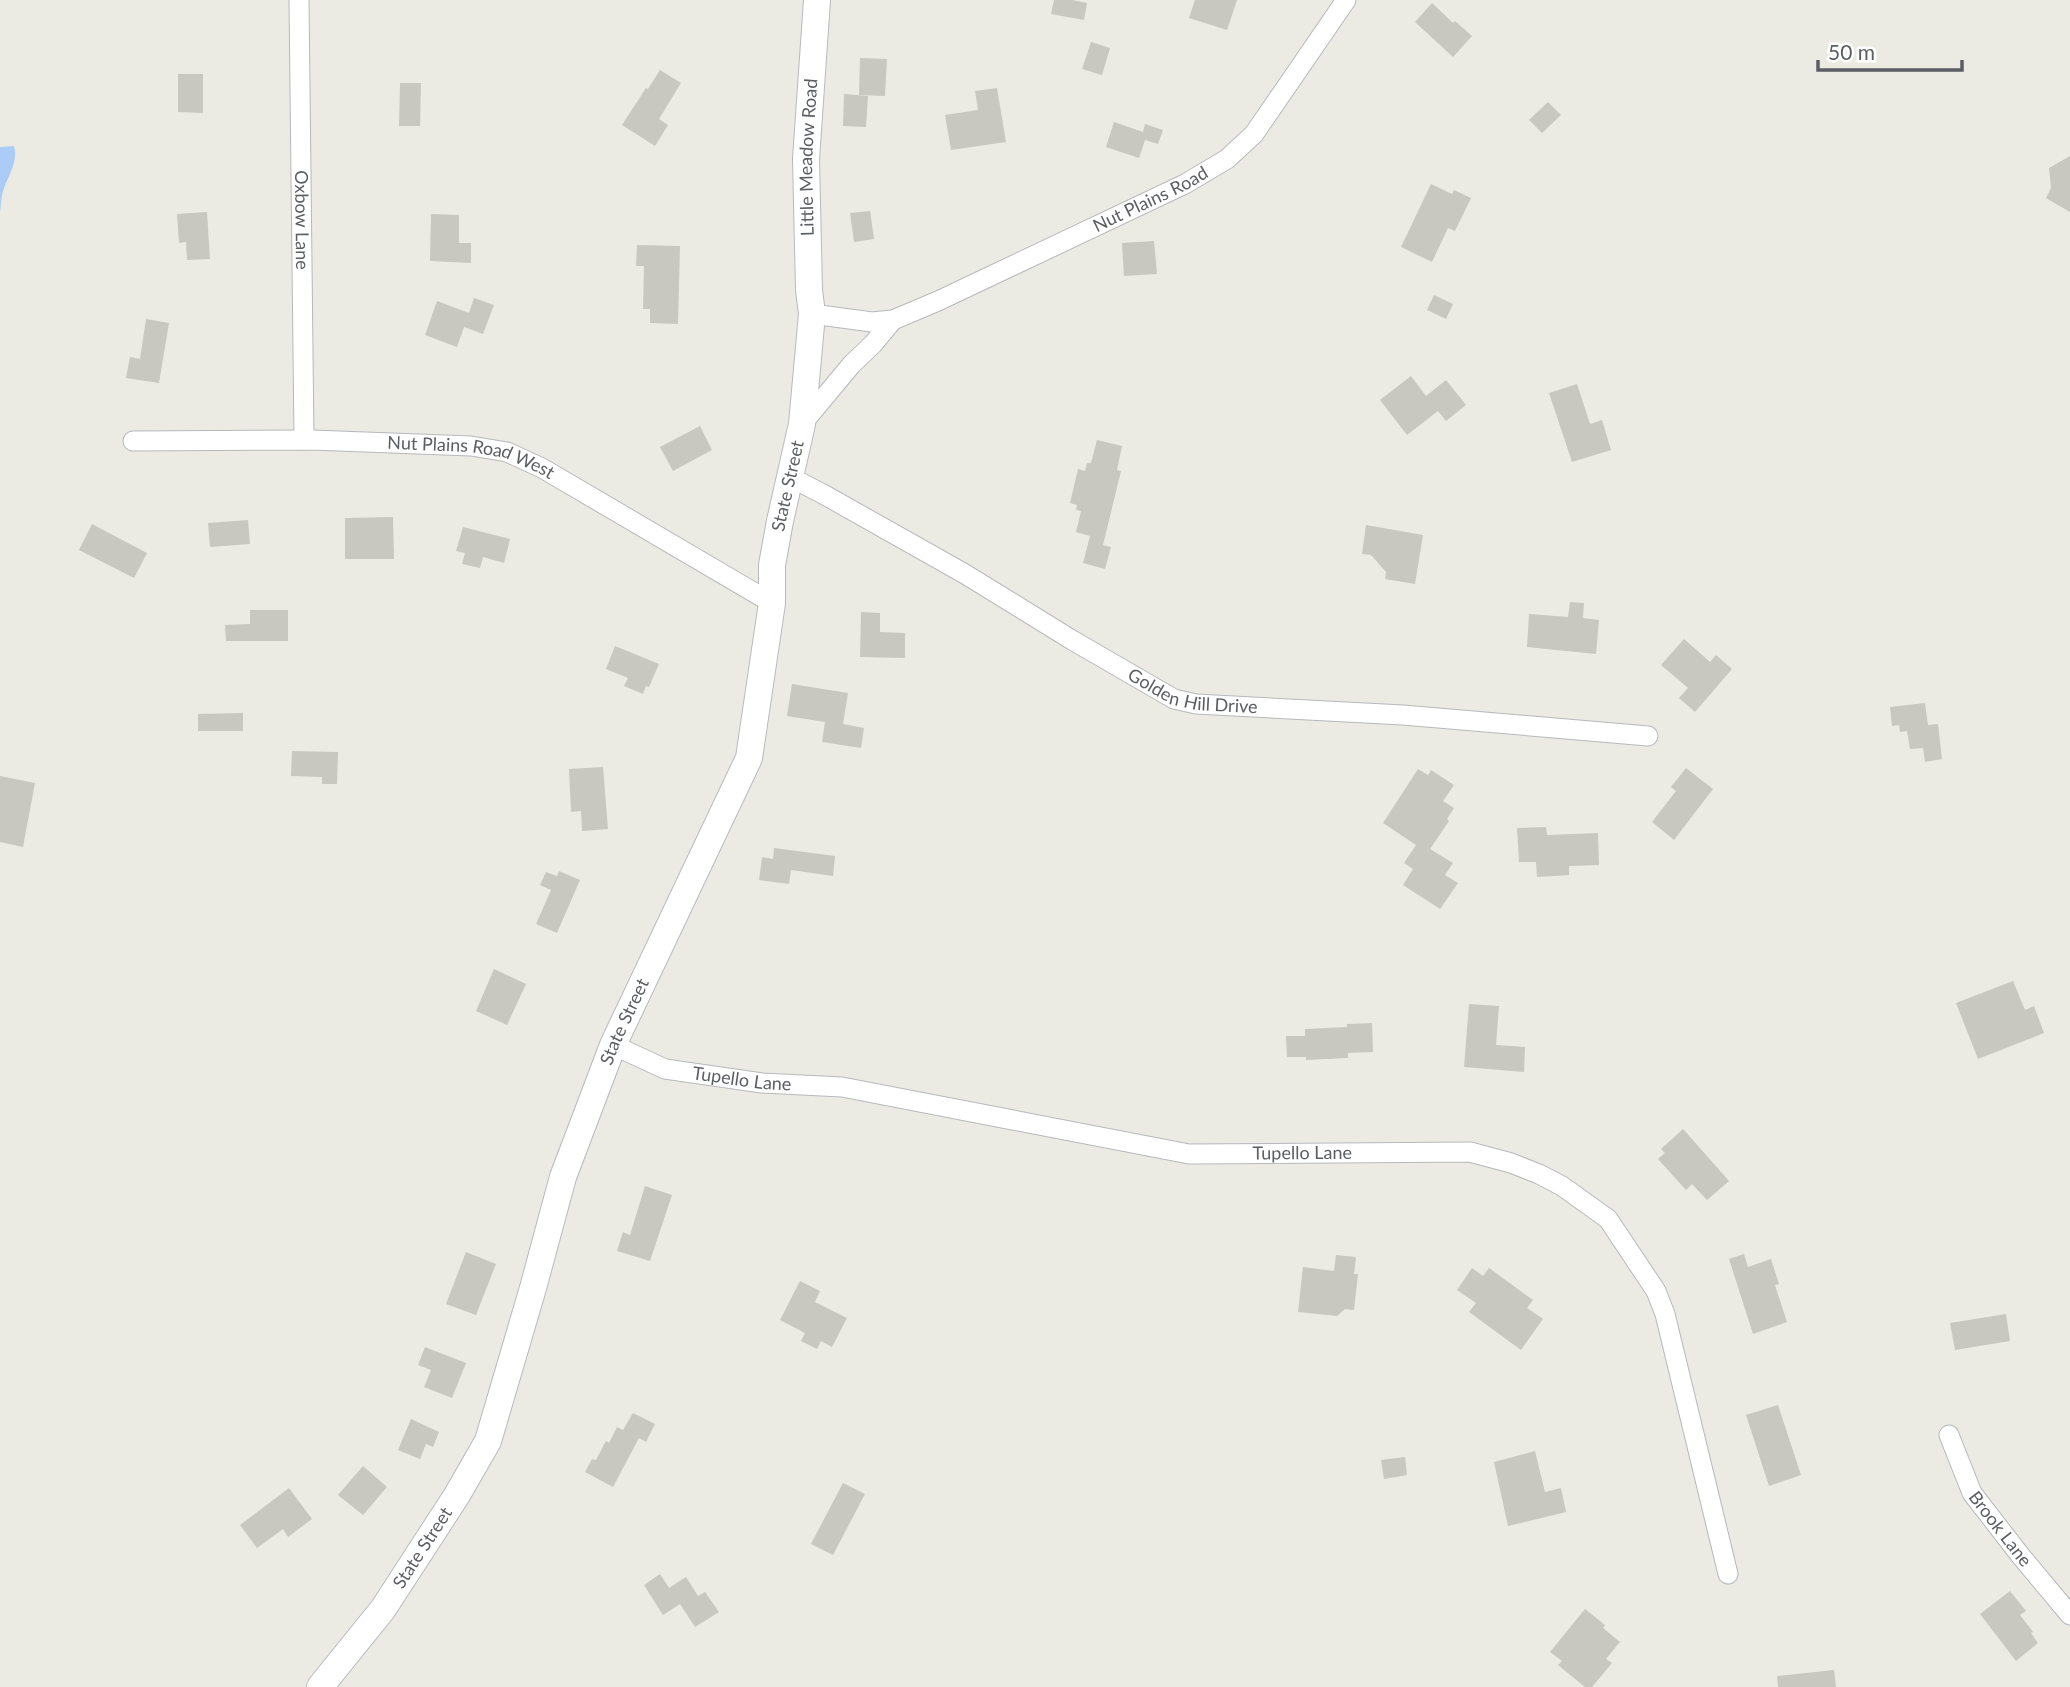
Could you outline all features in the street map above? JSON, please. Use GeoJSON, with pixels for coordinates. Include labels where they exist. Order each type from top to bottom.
{"type":"FeatureCollection","features":[{"type":"Feature","properties":{"kind":"street","name":"Oxbow Lane"},"geometry":{"type":"LineString","coordinates":[[299,0],[304,440]]}},
{"type":"Feature","properties":{"kind":"street","name":"Little Meadow Road"},"geometry":{"type":"LineString","coordinates":[[812,314],[806,159],[817,0]]}},
{"type":"Feature","properties":{"kind":"street","name":"Nut Plains Road"},"geometry":{"type":"LineString","coordinates":[[812,314],[872,322],[893,320],[1185,184],[1227,159],[1254,134],[1346,0]]}},
{"type":"Feature","properties":{"kind":"street","name":"State Street"},"geometry":{"type":"LineString","coordinates":[[320,1687],[383,1609],[457,1495],[488,1441],[563,1177],[613,1045],[749,758],[772,603],[772,565],[802,424],[812,314]]}},
{"type":"Feature","properties":{"kind":"street","name":"Nut Plains Road"},"geometry":{"type":"LineString","coordinates":[[802,424],[893,320]]}},
{"type":"Feature","properties":{"kind":"street","name":"Nut Plains Road West"},"geometry":{"type":"LineString","coordinates":[[133,441],[304,440],[471,446],[508,452],[542,468],[772,603]]}},
{"type":"Feature","properties":{"kind":"street","name":"Golden Hill Drive"},"geometry":{"type":"LineString","coordinates":[[790,477],[965,574],[1174,699],[1196,704],[1403,715],[1648,736]]}},
{"type":"Feature","properties":{"kind":"street","name":"Tupello Lane"},"geometry":{"type":"LineString","coordinates":[[613,1045],[666,1069],[762,1083],[842,1087],[1189,1154],[1470,1152],[1539,1174],[1562,1186],[1608,1219],[1656,1291],[1665,1314],[1728,1574]]}},
{"type":"Feature","properties":{"kind":"street","name":"Brook Lane"},"geometry":{"type":"LineString","coordinates":[[1949,1435],[1972,1493],[2070,1615]]}},
{"type":"Feature","properties":{"kind":"water"},"geometry":{"type":"Polygon","coordinates":[[[14,146],[15,158],[2,195],[0,212],[0,147],[14,146]]]}},
{"type":"Feature","properties":{"kind":"building"},"geometry":{"type":"Polygon","coordinates":[[[1054,0],[1087,3],[1084,20],[1051,14],[1054,0]]]}},
{"type":"Feature","properties":{"kind":"building"},"geometry":{"type":"Polygon","coordinates":[[[1195,0],[1237,0],[1227,30],[1189,18],[1195,0]]]}},
{"type":"Feature","properties":{"kind":"building"},"geometry":{"type":"Polygon","coordinates":[[[1432,3],[1472,36],[1453,57],[1415,22],[1432,3]]]}},
{"type":"Feature","properties":{"kind":"building"},"geometry":{"type":"Polygon","coordinates":[[[1091,42],[1110,48],[1102,75],[1082,69],[1091,42]]]}},
{"type":"Feature","properties":{"kind":"building"},"geometry":{"type":"Polygon","coordinates":[[[860,58],[887,59],[885,96],[859,95],[860,58]]]}},
{"type":"Feature","properties":{"kind":"building"},"geometry":{"type":"Polygon","coordinates":[[[660,70],[681,83],[659,119],[668,125],[655,146],[622,125],[660,70]]]}},
{"type":"Feature","properties":{"kind":"building"},"geometry":{"type":"Polygon","coordinates":[[[178,74],[203,74],[203,113],[178,112],[178,74]]]}},
{"type":"Feature","properties":{"kind":"building"},"geometry":{"type":"Polygon","coordinates":[[[400,83],[421,83],[420,126],[399,126],[400,83]]]}},
{"type":"Feature","properties":{"kind":"building"},"geometry":{"type":"Polygon","coordinates":[[[997,88],[1006,142],[951,150],[945,115],[978,110],[975,91],[997,88]]]}},
{"type":"Feature","properties":{"kind":"building"},"geometry":{"type":"Polygon","coordinates":[[[844,94],[868,96],[866,127],[843,126],[844,94]]]}},
{"type":"Feature","properties":{"kind":"building"},"geometry":{"type":"Polygon","coordinates":[[[1548,102],[1561,115],[1542,133],[1529,120],[1548,102]]]}},
{"type":"Feature","properties":{"kind":"building"},"geometry":{"type":"Polygon","coordinates":[[[1114,122],[1143,132],[1145,124],[1163,130],[1158,144],[1145,140],[1139,158],[1106,147],[1114,122]]]}},
{"type":"Feature","properties":{"kind":"building"},"geometry":{"type":"Polygon","coordinates":[[[2070,156],[2070,212],[2046,198],[2051,188],[2049,168],[2070,156]]]}},
{"type":"Feature","properties":{"kind":"building"},"geometry":{"type":"Polygon","coordinates":[[[1431,184],[1452,194],[1454,190],[1471,198],[1455,231],[1448,228],[1432,262],[1401,247],[1431,184]]]}},
{"type":"Feature","properties":{"kind":"building"},"geometry":{"type":"Polygon","coordinates":[[[870,211],[874,239],[854,242],[850,213],[870,211]]]}},
{"type":"Feature","properties":{"kind":"building"},"geometry":{"type":"Polygon","coordinates":[[[207,212],[210,259],[187,260],[186,242],[179,243],[177,214],[207,212]]]}},
{"type":"Feature","properties":{"kind":"building"},"geometry":{"type":"Polygon","coordinates":[[[431,214],[459,215],[459,243],[471,243],[471,263],[430,261],[431,214]]]}},
{"type":"Feature","properties":{"kind":"building"},"geometry":{"type":"Polygon","coordinates":[[[1154,241],[1157,274],[1124,276],[1122,243],[1154,241]]]}},
{"type":"Feature","properties":{"kind":"building"},"geometry":{"type":"Polygon","coordinates":[[[637,245],[680,246],[678,324],[650,323],[650,309],[643,309],[644,266],[636,266],[637,245]]]}},
{"type":"Feature","properties":{"kind":"building"},"geometry":{"type":"Polygon","coordinates":[[[1434,295],[1453,304],[1446,319],[1427,310],[1434,295]]]}},
{"type":"Feature","properties":{"kind":"building"},"geometry":{"type":"Polygon","coordinates":[[[474,298],[494,305],[483,334],[464,327],[457,347],[425,335],[437,301],[469,313],[474,298]]]}},
{"type":"Feature","properties":{"kind":"building"},"geometry":{"type":"Polygon","coordinates":[[[146,319],[169,323],[159,383],[126,378],[130,357],[140,359],[146,319]]]}},
{"type":"Feature","properties":{"kind":"building"},"geometry":{"type":"Polygon","coordinates":[[[1411,376],[1426,396],[1446,380],[1466,405],[1446,421],[1438,411],[1407,435],[1380,400],[1411,376]]]}},
{"type":"Feature","properties":{"kind":"building"},"geometry":{"type":"Polygon","coordinates":[[[1577,384],[1590,424],[1602,420],[1611,450],[1572,462],[1549,393],[1577,384]]]}},
{"type":"Feature","properties":{"kind":"building"},"geometry":{"type":"Polygon","coordinates":[[[700,426],[712,450],[673,471],[660,447],[700,426]]]}},
{"type":"Feature","properties":{"kind":"building"},"geometry":{"type":"Polygon","coordinates":[[[1097,440],[1122,446],[1117,470],[1121,471],[1103,545],[1111,547],[1105,569],[1083,563],[1090,536],[1076,532],[1081,511],[1076,510],[1077,505],[1070,503],[1078,469],[1085,471],[1087,463],[1091,463],[1097,440]]]}},
{"type":"Feature","properties":{"kind":"building"},"geometry":{"type":"Polygon","coordinates":[[[393,517],[394,559],[345,559],[345,518],[393,517]]]}},
{"type":"Feature","properties":{"kind":"building"},"geometry":{"type":"Polygon","coordinates":[[[248,520],[250,544],[210,547],[208,523],[248,520]]]}},
{"type":"Feature","properties":{"kind":"building"},"geometry":{"type":"Polygon","coordinates":[[[92,524],[147,553],[134,578],[79,550],[92,524]]]}},
{"type":"Feature","properties":{"kind":"building"},"geometry":{"type":"Polygon","coordinates":[[[1366,525],[1423,535],[1415,584],[1385,579],[1386,572],[1371,555],[1362,554],[1366,525]]]}},
{"type":"Feature","properties":{"kind":"building"},"geometry":{"type":"Polygon","coordinates":[[[463,527],[510,539],[504,563],[483,557],[480,568],[462,564],[465,553],[456,551],[463,527]]]}},
{"type":"Feature","properties":{"kind":"building"},"geometry":{"type":"Polygon","coordinates":[[[1570,602],[1584,603],[1583,618],[1599,620],[1596,654],[1527,647],[1529,614],[1568,617],[1570,602]]]}},
{"type":"Feature","properties":{"kind":"building"},"geometry":{"type":"Polygon","coordinates":[[[250,610],[288,610],[288,641],[226,641],[225,625],[250,624],[250,610]]]}},
{"type":"Feature","properties":{"kind":"building"},"geometry":{"type":"Polygon","coordinates":[[[861,612],[880,613],[880,632],[905,633],[905,658],[860,657],[861,612]]]}},
{"type":"Feature","properties":{"kind":"building"},"geometry":{"type":"Polygon","coordinates":[[[1684,639],[1710,662],[1716,655],[1732,669],[1695,712],[1679,698],[1688,688],[1661,665],[1684,639]]]}},
{"type":"Feature","properties":{"kind":"building"},"geometry":{"type":"Polygon","coordinates":[[[615,646],[659,664],[643,694],[624,686],[628,678],[606,669],[615,646]]]}},
{"type":"Feature","properties":{"kind":"building"},"geometry":{"type":"Polygon","coordinates":[[[792,684],[848,693],[843,724],[864,728],[861,748],[822,742],[825,722],[787,716],[792,684]]]}},
{"type":"Feature","properties":{"kind":"building"},"geometry":{"type":"Polygon","coordinates":[[[1925,703],[1928,725],[1938,724],[1942,759],[1925,762],[1923,748],[1910,749],[1907,731],[1900,732],[1899,725],[1892,726],[1890,707],[1925,703]]]}},
{"type":"Feature","properties":{"kind":"building"},"geometry":{"type":"Polygon","coordinates":[[[243,713],[243,731],[198,731],[198,714],[243,713]]]}},
{"type":"Feature","properties":{"kind":"building"},"geometry":{"type":"Polygon","coordinates":[[[292,751],[338,752],[337,784],[322,784],[322,777],[291,776],[292,751]]]}},
{"type":"Feature","properties":{"kind":"building"},"geometry":{"type":"Polygon","coordinates":[[[603,767],[608,829],[582,831],[581,811],[571,812],[569,769],[603,767]]]}},
{"type":"Feature","properties":{"kind":"building"},"geometry":{"type":"Polygon","coordinates":[[[1686,768],[1713,789],[1674,840],[1652,822],[1676,791],[1671,787],[1686,768]]]}},
{"type":"Feature","properties":{"kind":"building"},"geometry":{"type":"Polygon","coordinates":[[[1418,769],[1428,775],[1431,770],[1454,785],[1443,801],[1454,808],[1447,819],[1449,821],[1430,849],[1453,863],[1445,875],[1458,883],[1440,909],[1403,885],[1413,869],[1404,863],[1416,845],[1383,823],[1418,769]]]}},
{"type":"Feature","properties":{"kind":"building"},"geometry":{"type":"Polygon","coordinates":[[[0,776],[35,783],[23,847],[0,842],[0,776]]]}},
{"type":"Feature","properties":{"kind":"building"},"geometry":{"type":"Polygon","coordinates":[[[1546,827],[1547,835],[1598,833],[1599,865],[1569,866],[1569,875],[1537,877],[1536,862],[1519,862],[1517,828],[1546,827]]]}},
{"type":"Feature","properties":{"kind":"building"},"geometry":{"type":"Polygon","coordinates":[[[774,848],[835,856],[833,876],[791,870],[789,884],[759,880],[762,857],[773,859],[774,848]]]}},
{"type":"Feature","properties":{"kind":"building"},"geometry":{"type":"Polygon","coordinates":[[[559,871],[580,880],[557,933],[536,924],[551,890],[540,885],[546,872],[557,876],[559,871]]]}},
{"type":"Feature","properties":{"kind":"building"},"geometry":{"type":"Polygon","coordinates":[[[494,969],[526,984],[507,1025],[476,1011],[494,969]]]}},
{"type":"Feature","properties":{"kind":"building"},"geometry":{"type":"Polygon","coordinates":[[[2013,981],[2025,1010],[2034,1006],[2044,1033],[1978,1059],[1956,1003],[2013,981]]]}},
{"type":"Feature","properties":{"kind":"building"},"geometry":{"type":"Polygon","coordinates":[[[1469,1004],[1499,1006],[1496,1045],[1525,1047],[1524,1072],[1464,1067],[1469,1004]]]}},
{"type":"Feature","properties":{"kind":"building"},"geometry":{"type":"Polygon","coordinates":[[[1372,1023],[1373,1052],[1348,1053],[1348,1058],[1306,1060],[1306,1057],[1287,1057],[1286,1036],[1305,1036],[1305,1029],[1372,1023]]]}},
{"type":"Feature","properties":{"kind":"building"},"geometry":{"type":"Polygon","coordinates":[[[1683,1129],[1729,1181],[1707,1200],[1692,1184],[1686,1190],[1658,1159],[1665,1153],[1661,1149],[1683,1129]]]}},
{"type":"Feature","properties":{"kind":"building"},"geometry":{"type":"Polygon","coordinates":[[[645,1186],[672,1195],[650,1261],[617,1251],[623,1232],[630,1235],[645,1186]]]}},
{"type":"Feature","properties":{"kind":"building"},"geometry":{"type":"Polygon","coordinates":[[[466,1252],[496,1264],[476,1315],[446,1304],[466,1252]]]}},
{"type":"Feature","properties":{"kind":"building"},"geometry":{"type":"Polygon","coordinates":[[[1744,1254],[1748,1267],[1771,1259],[1779,1284],[1775,1285],[1787,1322],[1753,1334],[1729,1259],[1744,1254]]]}},
{"type":"Feature","properties":{"kind":"building"},"geometry":{"type":"Polygon","coordinates":[[[1336,1255],[1356,1257],[1354,1274],[1358,1274],[1354,1310],[1345,1309],[1337,1316],[1298,1312],[1303,1267],[1334,1271],[1336,1255]]]}},
{"type":"Feature","properties":{"kind":"building"},"geometry":{"type":"Polygon","coordinates":[[[1472,1268],[1483,1276],[1489,1268],[1533,1300],[1527,1308],[1543,1319],[1521,1350],[1469,1312],[1476,1303],[1457,1290],[1472,1268]]]}},
{"type":"Feature","properties":{"kind":"building"},"geometry":{"type":"Polygon","coordinates":[[[800,1281],[820,1291],[815,1302],[847,1318],[832,1347],[821,1341],[817,1349],[801,1341],[805,1333],[780,1320],[800,1281]]]}},
{"type":"Feature","properties":{"kind":"building"},"geometry":{"type":"Polygon","coordinates":[[[2006,1314],[2010,1341],[1955,1350],[1950,1323],[2006,1314]]]}},
{"type":"Feature","properties":{"kind":"building"},"geometry":{"type":"Polygon","coordinates":[[[425,1347],[466,1363],[452,1398],[424,1387],[431,1370],[418,1365],[425,1347]]]}},
{"type":"Feature","properties":{"kind":"building"},"geometry":{"type":"Polygon","coordinates":[[[1778,1405],[1801,1475],[1769,1486],[1746,1415],[1778,1405]]]}},
{"type":"Feature","properties":{"kind":"building"},"geometry":{"type":"Polygon","coordinates":[[[633,1413],[655,1424],[646,1442],[639,1438],[613,1487],[585,1472],[592,1459],[596,1460],[606,1441],[609,1443],[617,1427],[623,1430],[633,1413]]]}},
{"type":"Feature","properties":{"kind":"building"},"geometry":{"type":"Polygon","coordinates":[[[411,1419],[439,1432],[433,1447],[426,1444],[420,1459],[398,1450],[411,1419]]]}},
{"type":"Feature","properties":{"kind":"building"},"geometry":{"type":"Polygon","coordinates":[[[1535,1451],[1545,1492],[1561,1488],[1566,1512],[1508,1526],[1494,1462],[1535,1451]]]}},
{"type":"Feature","properties":{"kind":"building"},"geometry":{"type":"Polygon","coordinates":[[[1405,1457],[1407,1475],[1384,1479],[1381,1460],[1405,1457]]]}},
{"type":"Feature","properties":{"kind":"building"},"geometry":{"type":"Polygon","coordinates":[[[363,1466],[387,1487],[363,1515],[338,1495],[363,1466]]]}},
{"type":"Feature","properties":{"kind":"building"},"geometry":{"type":"Polygon","coordinates":[[[843,1483],[865,1494],[833,1555],[811,1544],[843,1483]]]}},
{"type":"Feature","properties":{"kind":"building"},"geometry":{"type":"Polygon","coordinates":[[[289,1488],[312,1519],[288,1537],[283,1529],[257,1548],[240,1525],[289,1488]]]}},
{"type":"Feature","properties":{"kind":"building"},"geometry":{"type":"Polygon","coordinates":[[[660,1574],[669,1588],[686,1577],[698,1596],[705,1592],[719,1612],[695,1627],[680,1604],[663,1615],[644,1585],[660,1574]]]}},
{"type":"Feature","properties":{"kind":"building"},"geometry":{"type":"Polygon","coordinates":[[[2010,1591],[2026,1611],[2020,1615],[2038,1643],[2016,1661],[1980,1614],[2010,1591]]]}},
{"type":"Feature","properties":{"kind":"building"},"geometry":{"type":"Polygon","coordinates":[[[1585,1609],[1620,1642],[1606,1659],[1612,1663],[1592,1687],[1585,1687],[1558,1665],[1562,1661],[1550,1652],[1585,1609]]]}},
{"type":"Feature","properties":{"kind":"building"},"geometry":{"type":"Polygon","coordinates":[[[1834,1670],[1836,1687],[1778,1687],[1777,1676],[1834,1670]]]}}]}
